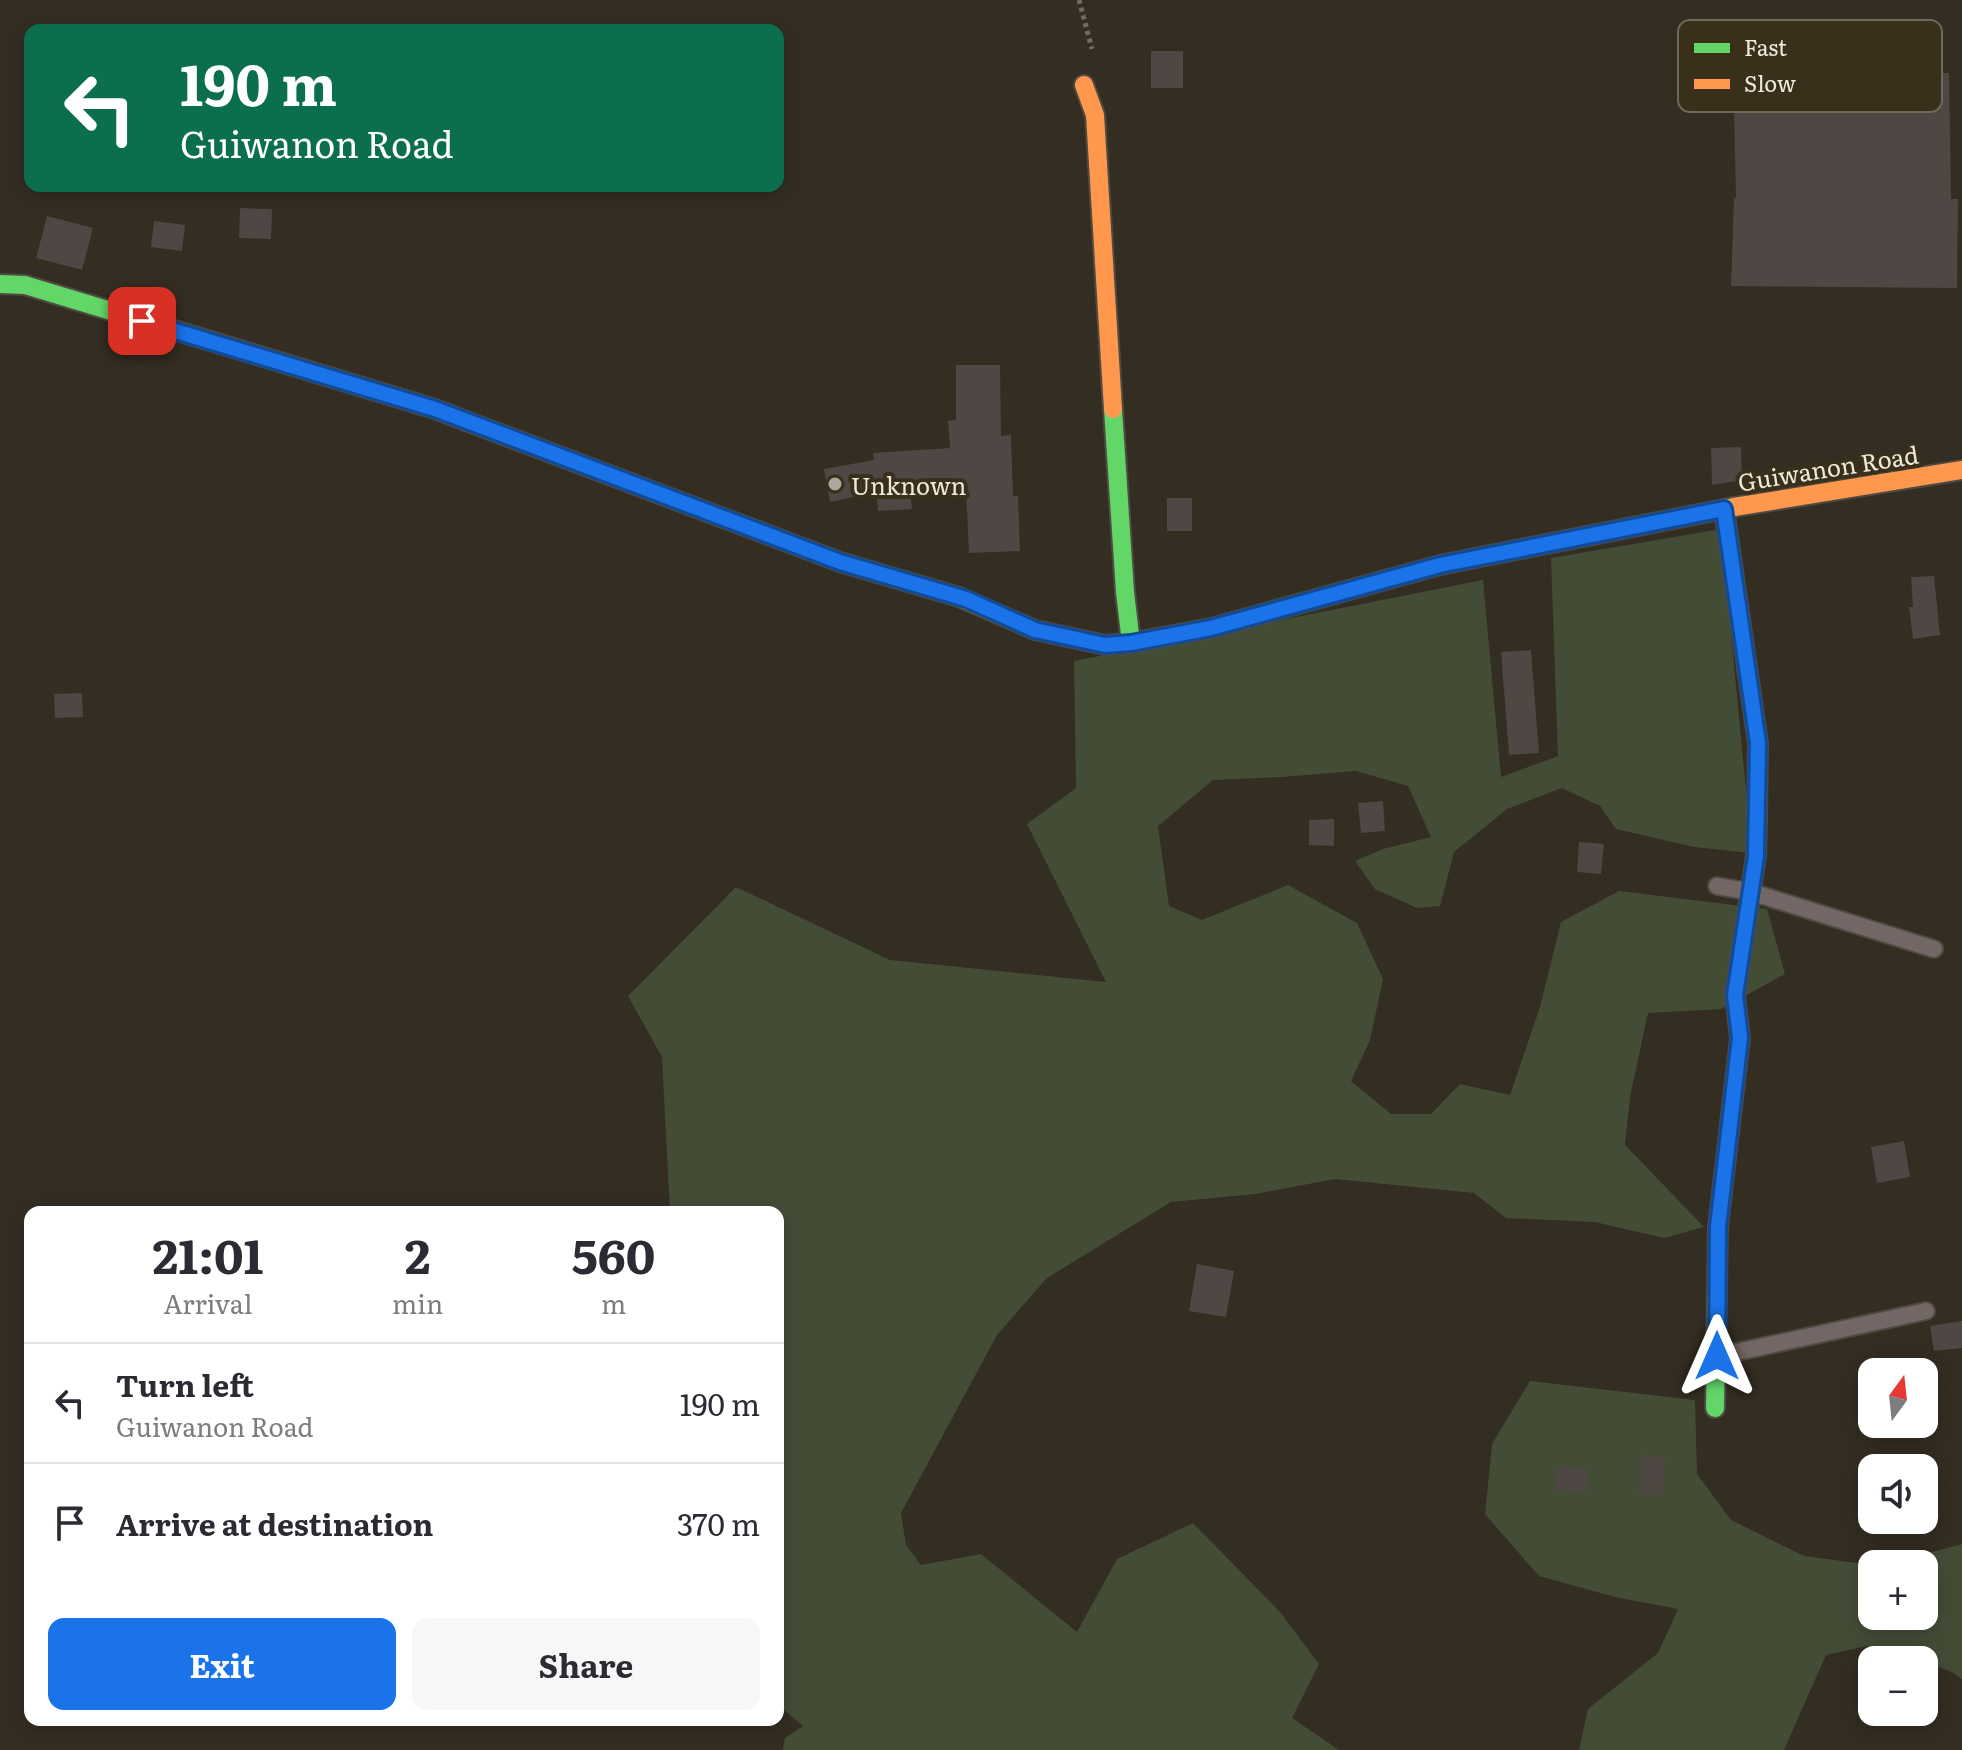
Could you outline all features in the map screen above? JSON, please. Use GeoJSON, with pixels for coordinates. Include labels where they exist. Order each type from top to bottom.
{"type":"FeatureCollection","features":[{"type":"Feature","properties":{"kind":"street"},"geometry":{"type":"LineString","coordinates":[[1084,85],[1095,115],[1125,592],[1131,643]]}},
{"type":"Feature","properties":{"kind":"street","name":"Guiwanon Road"},"geometry":{"type":"LineString","coordinates":[[0,284],[25,285],[435,409],[840,562],[966,599],[1035,630],[1105,645],[1211,628],[1440,565],[1724,509],[1962,470]]}},
{"type":"Feature","properties":{"kind":"street"},"geometry":{"type":"LineString","coordinates":[[1715,1408],[1718,1227],[1740,1038],[1735,995],[1756,856],[1758,743],[1724,509]]}},
{"type":"Feature","properties":{"kind":"lane"},"geometry":{"type":"LineString","coordinates":[[1717,886],[1751,892],[1934,949]]}},
{"type":"Feature","properties":{"kind":"lane"},"geometry":{"type":"LineString","coordinates":[[1717,1356],[1926,1311]]}},
{"type":"Feature","properties":{"kind":"path"},"geometry":{"type":"LineString","coordinates":[[1079,0],[1092,51],[1084,85]]}},
{"type":"Feature","properties":{"kind":"green space"},"geometry":{"type":"Polygon","coordinates":[[[1721,529],[1752,853],[1694,847],[1616,829],[1600,806],[1562,788],[1507,809],[1454,852],[1440,906],[1417,908],[1375,889],[1355,861],[1383,849],[1431,837],[1408,786],[1356,771],[1213,780],[1158,826],[1169,906],[1202,920],[1288,885],[1357,923],[1383,979],[1370,1040],[1351,1081],[1391,1114],[1431,1114],[1460,1084],[1510,1095],[1540,1007],[1561,922],[1619,891],[1767,909],[1785,974],[1721,1009],[1648,1013],[1630,1097],[1625,1145],[1704,1227],[1664,1238],[1595,1222],[1506,1218],[1474,1193],[1335,1179],[1255,1194],[1171,1202],[1047,1278],[997,1335],[901,1513],[906,1545],[921,1565],[981,1554],[1077,1632],[1117,1559],[1193,1523],[1280,1612],[1319,1664],[1292,1718],[1339,1750],[783,1750],[785,1738],[803,1726],[784,1710],[784,1206],[670,1206],[662,1057],[628,996],[736,887],[890,960],[1106,982],[1027,824],[1076,788],[1074,661],[1483,580],[1501,777],[1558,756],[1551,558],[1721,529]]]}},
{"type":"Feature","properties":{"kind":"green space"},"geometry":{"type":"Polygon","coordinates":[[[1530,1381],[1695,1400],[1697,1474],[1731,1520],[1804,1556],[1858,1563],[1858,1630],[1938,1630],[1938,1550],[1962,1544],[1962,1679],[1938,1667],[1938,1646],[1858,1646],[1826,1655],[1784,1750],[1579,1750],[1588,1709],[1658,1653],[1678,1609],[1615,1597],[1539,1576],[1485,1514],[1492,1444],[1530,1381]]]}},
{"type":"Feature","properties":{"kind":"building"},"geometry":{"type":"Polygon","coordinates":[[[1151,51],[1183,51],[1183,88],[1151,88],[1151,51]]]}},
{"type":"Feature","properties":{"kind":"building"},"geometry":{"type":"Polygon","coordinates":[[[1942,73],[1949,73],[1951,199],[1958,199],[1957,288],[1731,286],[1736,198],[1734,112],[1942,112],[1942,73]]]}},
{"type":"Feature","properties":{"kind":"building"},"geometry":{"type":"Polygon","coordinates":[[[240,208],[272,209],[271,239],[239,238],[240,208]]]}},
{"type":"Feature","properties":{"kind":"building"},"geometry":{"type":"Polygon","coordinates":[[[47,216],[93,228],[82,270],[36,258],[47,216]]]}},
{"type":"Feature","properties":{"kind":"building"},"geometry":{"type":"Polygon","coordinates":[[[154,221],[185,225],[182,251],[151,247],[154,221]]]}},
{"type":"Feature","properties":{"kind":"building"},"geometry":{"type":"Polygon","coordinates":[[[956,365],[1000,365],[1001,436],[1011,435],[1013,496],[1018,496],[1020,551],[969,553],[966,488],[910,490],[912,509],[878,511],[876,492],[830,502],[824,469],[874,460],[873,453],[950,448],[948,421],[956,420],[956,365]]]}},
{"type":"Feature","properties":{"kind":"building"},"geometry":{"type":"Polygon","coordinates":[[[1741,447],[1742,480],[1712,485],[1711,448],[1741,447]]]}},
{"type":"Feature","properties":{"kind":"building"},"geometry":{"type":"Polygon","coordinates":[[[1167,498],[1192,498],[1192,531],[1167,531],[1167,498]]]}},
{"type":"Feature","properties":{"kind":"building"},"geometry":{"type":"Polygon","coordinates":[[[1934,576],[1940,635],[1913,639],[1909,607],[1913,607],[1911,577],[1934,576]]]}},
{"type":"Feature","properties":{"kind":"building"},"geometry":{"type":"Polygon","coordinates":[[[1531,650],[1539,753],[1509,755],[1501,652],[1531,650]]]}},
{"type":"Feature","properties":{"kind":"building"},"geometry":{"type":"Polygon","coordinates":[[[82,693],[83,717],[55,718],[54,694],[82,693]]]}},
{"type":"Feature","properties":{"kind":"building"},"geometry":{"type":"Polygon","coordinates":[[[1383,801],[1385,831],[1361,833],[1358,803],[1383,801]]]}},
{"type":"Feature","properties":{"kind":"building"},"geometry":{"type":"Polygon","coordinates":[[[1334,819],[1334,846],[1309,845],[1309,820],[1334,819]]]}},
{"type":"Feature","properties":{"kind":"building"},"geometry":{"type":"Polygon","coordinates":[[[1579,842],[1604,844],[1601,874],[1577,872],[1579,842]]]}},
{"type":"Feature","properties":{"kind":"building"},"geometry":{"type":"Polygon","coordinates":[[[1904,1141],[1910,1177],[1877,1183],[1871,1147],[1904,1141]]]}},
{"type":"Feature","properties":{"kind":"building"},"geometry":{"type":"Polygon","coordinates":[[[1197,1264],[1234,1271],[1226,1317],[1189,1311],[1197,1264]]]}},
{"type":"Feature","properties":{"kind":"building"},"geometry":{"type":"Polygon","coordinates":[[[1962,1321],[1962,1348],[1934,1351],[1930,1326],[1962,1321]]]}},
{"type":"Feature","properties":{"kind":"building"},"geometry":{"type":"Polygon","coordinates":[[[1642,1455],[1665,1458],[1662,1496],[1639,1494],[1642,1455]]]}},
{"type":"Feature","properties":{"kind":"building"},"geometry":{"type":"Polygon","coordinates":[[[1559,1465],[1589,1470],[1585,1494],[1555,1489],[1559,1465]]]}},
{"type":"Feature","properties":{"kind":"traffic: fast"},"geometry":{"type":"LineString","coordinates":[[0,284],[25,285],[466,421]]}},
{"type":"Feature","properties":{"kind":"traffic: fast"},"geometry":{"type":"LineString","coordinates":[[1113,409],[1131,643]]}},
{"type":"Feature","properties":{"kind":"traffic: fast"},"geometry":{"type":"LineString","coordinates":[[959,597],[1035,630],[1105,645],[1131,643],[1211,628],[1440,565],[1734,507]]}},
{"type":"Feature","properties":{"kind":"traffic: fast"},"geometry":{"type":"LineString","coordinates":[[1715,1408],[1718,1227],[1740,1038],[1735,995],[1756,856],[1757,820]]}},
{"type":"Feature","properties":{"kind":"traffic: slow"},"geometry":{"type":"LineString","coordinates":[[1084,85],[1095,115],[1113,409]]}},
{"type":"Feature","properties":{"kind":"traffic: slow"},"geometry":{"type":"LineString","coordinates":[[466,421],[840,562],[959,597]]}},
{"type":"Feature","properties":{"kind":"traffic: slow"},"geometry":{"type":"LineString","coordinates":[[1734,507],[1962,470]]}},
{"type":"Feature","properties":{"kind":"traffic: slow"},"geometry":{"type":"LineString","coordinates":[[1724,509],[1758,743],[1757,820]]}},
{"type":"Feature","properties":{"kind":"place","name":"Unknown"},"geometry":{"type":"Point","coordinates":[835,484]}},
{"type":"Feature","properties":{"kind":"route"},"geometry":{"type":"LineString","coordinates":[[142,321],[435,409],[840,562],[966,599],[1035,630],[1105,645],[1211,628],[1440,565],[1724,509],[1758,743],[1756,856],[1735,995],[1740,1038],[1718,1227],[1717,1356]]}}]}
